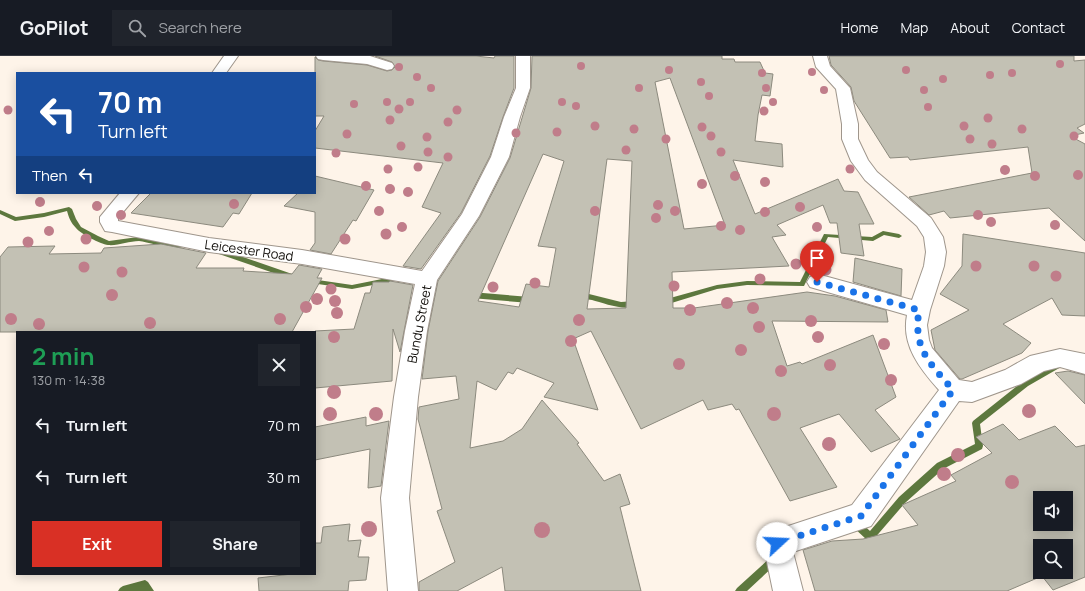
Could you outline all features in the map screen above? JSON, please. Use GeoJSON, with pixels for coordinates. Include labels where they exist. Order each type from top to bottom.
{"type":"FeatureCollection","features":[{"type":"Feature","properties":{"kind":"street"},"geometry":{"type":"LineString","coordinates":[[220,72],[231,56]]}},
{"type":"Feature","properties":{"kind":"street"},"geometry":{"type":"LineString","coordinates":[[323,56],[369,60],[387,66]]}},
{"type":"Feature","properties":{"kind":"street","name":"Bundu Street"},"geometry":{"type":"LineString","coordinates":[[404,591],[395,498],[406,397],[416,330],[427,278],[470,216],[500,157],[512,117],[523,88],[523,56]]}},
{"type":"Feature","properties":{"kind":"street"},"geometry":{"type":"LineString","coordinates":[[820,56],[823,67],[843,88],[850,124],[850,139],[860,161],[876,180],[924,222],[931,231],[936,243],[937,259],[919,310],[917,325],[918,340],[926,357],[953,390],[972,392],[1013,377],[1038,363],[1060,358],[1085,364]]}},
{"type":"Feature","properties":{"kind":"street","name":"Leicester Road"},"geometry":{"type":"LineString","coordinates":[[129,194],[109,218],[109,222],[112,226],[209,245],[302,257],[427,278]]}},
{"type":"Feature","properties":{"kind":"street"},"geometry":{"type":"LineString","coordinates":[[817,282],[919,310]]}},
{"type":"Feature","properties":{"kind":"street"},"geometry":{"type":"LineString","coordinates":[[788,591],[777,543],[861,516],[953,390]]}},
{"type":"Feature","properties":{"kind":"building"},"geometry":{"type":"Polygon","coordinates":[[[375,56],[476,56],[494,58],[495,56],[514,56],[514,88],[490,156],[461,213],[421,269],[403,266],[441,213],[422,207],[443,163],[316,148],[316,129],[324,116],[316,116],[315,57],[318,60],[323,61],[367,65],[387,71],[392,70],[395,67],[392,62],[375,56]]]}},
{"type":"Feature","properties":{"kind":"building"},"geometry":{"type":"Polygon","coordinates":[[[532,56],[722,56],[722,59],[734,59],[735,62],[760,62],[765,73],[773,74],[770,96],[762,95],[755,141],[782,144],[783,167],[733,160],[755,214],[838,179],[844,191],[858,192],[874,224],[859,224],[864,256],[841,253],[837,223],[830,223],[823,205],[777,225],[786,235],[772,237],[789,266],[672,272],[673,308],[694,308],[807,292],[835,296],[886,310],[888,322],[772,321],[787,366],[800,362],[802,364],[873,335],[896,397],[875,410],[900,439],[871,452],[839,414],[800,428],[837,487],[790,501],[739,409],[736,410],[732,404],[708,410],[703,400],[641,429],[591,331],[573,339],[598,410],[544,397],[554,383],[517,368],[513,374],[508,372],[496,390],[477,381],[470,448],[503,441],[522,429],[542,400],[579,443],[577,444],[604,481],[620,474],[630,504],[620,507],[641,591],[505,591],[502,567],[457,591],[419,591],[419,582],[455,562],[437,511],[442,509],[418,419],[419,407],[459,399],[456,376],[422,379],[428,331],[438,281],[480,217],[510,158],[531,88],[532,56]],[[670,78],[655,82],[684,229],[725,225],[670,78]],[[543,154],[478,301],[519,307],[526,284],[549,287],[556,248],[538,246],[564,161],[543,154]],[[607,159],[587,309],[626,308],[632,161],[607,159]]]}},
{"type":"Feature","properties":{"kind":"building"},"geometry":{"type":"Polygon","coordinates":[[[829,56],[1074,56],[1074,61],[1085,60],[1085,124],[1077,128],[1084,133],[1070,136],[1085,144],[1085,241],[1049,208],[950,218],[944,211],[929,215],[909,197],[1032,173],[1028,147],[910,160],[908,157],[890,158],[854,101],[851,87],[831,65],[829,56]]]}},
{"type":"Feature","properties":{"kind":"building"},"geometry":{"type":"Polygon","coordinates":[[[316,176],[374,190],[356,221],[353,220],[331,254],[310,250],[315,243],[315,212],[284,206],[297,194],[316,194],[316,176]]]}},
{"type":"Feature","properties":{"kind":"building"},"geometry":{"type":"Polygon","coordinates":[[[150,194],[251,194],[239,214],[233,213],[223,227],[131,213],[150,194]]]}},
{"type":"Feature","properties":{"kind":"building"},"geometry":{"type":"Polygon","coordinates":[[[963,234],[1085,253],[1085,316],[1062,315],[1052,298],[1003,324],[1031,343],[1022,353],[960,379],[935,350],[931,330],[969,310],[940,294],[962,266],[963,234]]]}},
{"type":"Feature","properties":{"kind":"building"},"geometry":{"type":"Polygon","coordinates":[[[161,244],[206,253],[196,268],[244,268],[243,271],[292,274],[299,265],[322,269],[317,278],[322,278],[293,331],[0,332],[0,257],[8,247],[55,246],[49,254],[101,253],[104,248],[161,244]]]}},
{"type":"Feature","properties":{"kind":"building"},"geometry":{"type":"Polygon","coordinates":[[[855,258],[902,269],[901,296],[853,282],[855,258]]]}},
{"type":"Feature","properties":{"kind":"building"},"geometry":{"type":"Polygon","coordinates":[[[373,282],[413,285],[400,352],[393,329],[392,381],[316,388],[315,331],[354,329],[365,293],[370,293],[373,282]]]}},
{"type":"Feature","properties":{"kind":"building"},"geometry":{"type":"Polygon","coordinates":[[[1068,371],[1085,375],[1085,404],[1055,373],[1068,371]]]}},
{"type":"Feature","properties":{"kind":"building"},"geometry":{"type":"Polygon","coordinates":[[[366,417],[366,426],[389,421],[381,486],[368,488],[370,449],[316,460],[316,427],[366,417]]]}},
{"type":"Feature","properties":{"kind":"building"},"geometry":{"type":"Polygon","coordinates":[[[1003,424],[1019,440],[1055,426],[1076,447],[1085,445],[1085,577],[1053,590],[1044,579],[1073,579],[1073,539],[1033,539],[1033,579],[1035,579],[1007,591],[815,591],[803,550],[832,541],[863,539],[918,525],[902,505],[956,481],[951,475],[992,453],[976,437],[1003,424]]]}},
{"type":"Feature","properties":{"kind":"building"},"geometry":{"type":"Polygon","coordinates":[[[350,524],[348,541],[361,540],[358,557],[369,557],[366,580],[349,581],[348,591],[259,591],[258,578],[284,575],[316,575],[316,543],[321,543],[323,527],[350,524]]]}},
{"type":"Feature","properties":{"kind":"waterway"},"geometry":{"type":"LineString","coordinates":[[0,212],[15,219],[44,215],[69,209],[73,220],[79,228],[96,238],[109,243],[138,239],[169,245],[184,245]]}},
{"type":"Feature","properties":{"kind":"waterway"},"geometry":{"type":"LineString","coordinates":[[665,302],[717,287],[747,283],[802,284],[826,235],[873,239],[883,233],[899,236]]}},
{"type":"Feature","properties":{"kind":"waterway"},"geometry":{"type":"LineString","coordinates":[[221,252],[293,277]]}},
{"type":"Feature","properties":{"kind":"waterway"},"geometry":{"type":"LineString","coordinates":[[311,281],[352,287],[397,278]]}},
{"type":"Feature","properties":{"kind":"waterway"},"geometry":{"type":"LineString","coordinates":[[471,295],[530,300]]}},
{"type":"Feature","properties":{"kind":"waterway"},"geometry":{"type":"LineString","coordinates":[[581,297],[589,297],[621,305],[635,304]]}},
{"type":"Feature","properties":{"kind":"waterway"},"geometry":{"type":"LineString","coordinates":[[855,523],[870,537],[902,500],[940,466],[979,446],[976,423],[1025,384],[1058,365]]}},
{"type":"Feature","properties":{"kind":"waterway"},"geometry":{"type":"LineString","coordinates":[[740,591],[774,560]]}},
{"type":"Feature","properties":{"kind":"waterway"},"geometry":{"type":"LineString","coordinates":[[123,591],[145,585],[149,591]]}},
{"type":"Feature","properties":{"kind":"route"},"geometry":{"type":"LineString","coordinates":[[777,543],[861,516],[900,465],[953,390],[926,357],[918,340],[917,325],[919,310],[817,282]]}}]}
